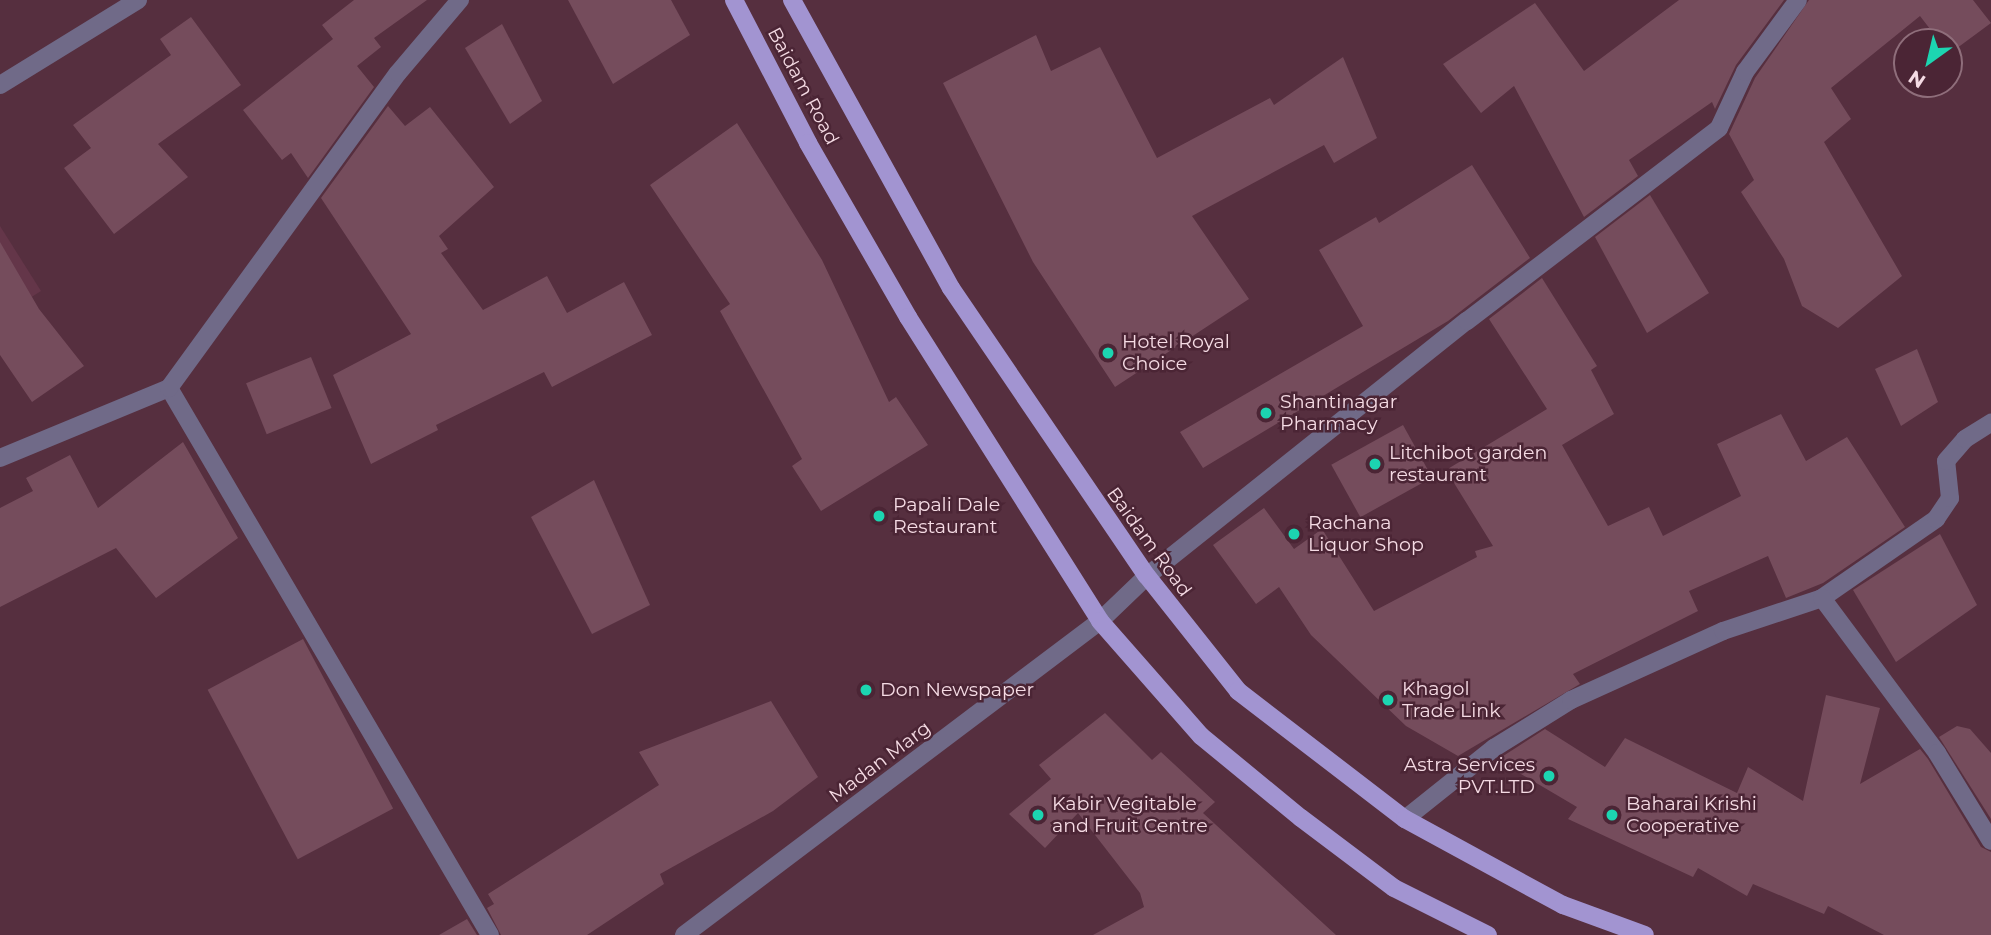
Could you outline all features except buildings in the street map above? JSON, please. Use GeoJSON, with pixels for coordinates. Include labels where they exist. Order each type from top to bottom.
{"type":"FeatureCollection","features":[{"type":"Feature","properties":{"kind":"main road","name":"Baidam Road"},"geometry":{"type":"LineString","coordinates":[[734,0],[808,143],[908,317],[1100,621],[1201,736],[1301,818],[1394,888],[1488,935]]}},
{"type":"Feature","properties":{"kind":"main road","name":"Baidam Road"},"geometry":{"type":"LineString","coordinates":[[792,0],[951,288],[1147,576],[1238,691],[1405,819],[1563,905],[1645,935]]}},
{"type":"Feature","properties":{"kind":"street"},"geometry":{"type":"LineString","coordinates":[[0,85],[138,0]]}},
{"type":"Feature","properties":{"kind":"street"},"geometry":{"type":"LineString","coordinates":[[0,458],[169,388],[398,73],[460,0]]}},
{"type":"Feature","properties":{"kind":"street","name":"Madan Marg"},"geometry":{"type":"LineString","coordinates":[[684,935],[1100,621],[1147,576],[1719,128],[1745,72],[1798,0]]}},
{"type":"Feature","properties":{"kind":"street"},"geometry":{"type":"LineString","coordinates":[[169,388],[490,935]]}},
{"type":"Feature","properties":{"kind":"street"},"geometry":{"type":"LineString","coordinates":[[1405,819],[1494,748],[1571,700],[1723,631],[1822,598],[1936,519],[1950,498],[1946,461],[1965,439],[1991,423]]}},
{"type":"Feature","properties":{"kind":"street"},"geometry":{"type":"LineString","coordinates":[[1822,598],[1937,753],[1991,841]]}},
{"type":"Feature","properties":{"kind":"shaded area"},"geometry":{"type":"Polygon","coordinates":[[[0,226],[41,291],[0,317],[0,226]]]}},
{"type":"Feature","properties":{"kind":"place","name":"Hotel Royal Choice"},"geometry":{"type":"Point","coordinates":[1108,353]}},
{"type":"Feature","properties":{"kind":"place","name":"Shantinagar Pharmacy"},"geometry":{"type":"Point","coordinates":[1266,413]}},
{"type":"Feature","properties":{"kind":"place","name":"Litchibot garden restaurant"},"geometry":{"type":"Point","coordinates":[1375,464]}},
{"type":"Feature","properties":{"kind":"place","name":"Papali Dale Restaurant"},"geometry":{"type":"Point","coordinates":[879,516]}},
{"type":"Feature","properties":{"kind":"place","name":"Rachana Liquor Shop"},"geometry":{"type":"Point","coordinates":[1294,534]}},
{"type":"Feature","properties":{"kind":"place","name":"Don Newspaper"},"geometry":{"type":"Point","coordinates":[866,690]}},
{"type":"Feature","properties":{"kind":"place","name":"Khagol Trade Link"},"geometry":{"type":"Point","coordinates":[1388,700]}},
{"type":"Feature","properties":{"kind":"place","name":"Astra Services PVT.LTD"},"geometry":{"type":"Point","coordinates":[1549,776]}},
{"type":"Feature","properties":{"kind":"place","name":"Kabir Vegitable and Fruit Centre"},"geometry":{"type":"Point","coordinates":[1038,815]}},
{"type":"Feature","properties":{"kind":"place","name":"Baharai Krishi Cooperative"},"geometry":{"type":"Point","coordinates":[1612,815]}}]}
